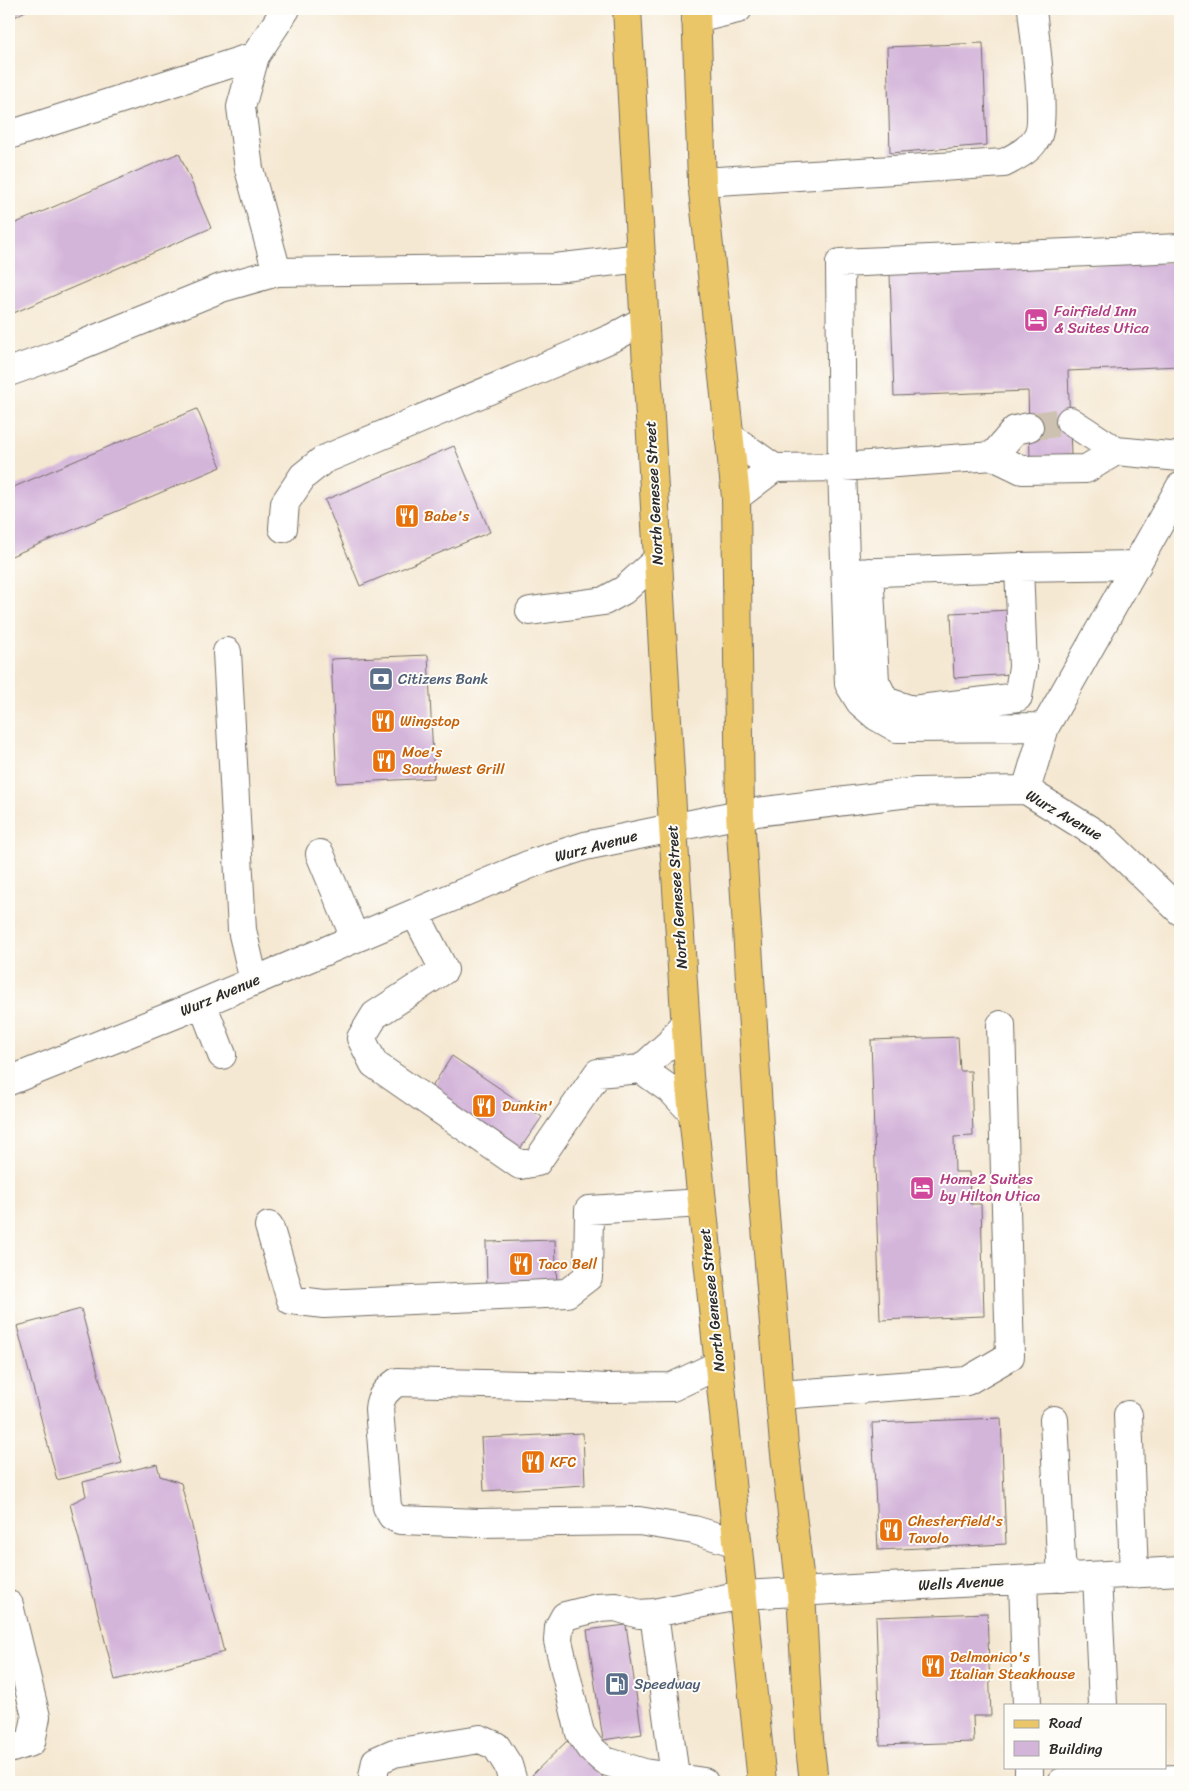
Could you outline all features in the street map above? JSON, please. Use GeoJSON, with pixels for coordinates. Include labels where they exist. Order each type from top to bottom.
{"type":"FeatureCollection","features":[{"type":"Feature","properties":{"kind":"main road","name":"North Genesee Street"},"geometry":{"type":"LineString","coordinates":[[627,9],[685,1022],[692,1112],[762,1782]]}},
{"type":"Feature","properties":{"kind":"main road"},"geometry":{"type":"LineString","coordinates":[[697,12],[702,182],[736,497],[740,814],[763,1191],[780,1395],[801,1592],[814,1782]]}},
{"type":"Feature","properties":{"kind":"street"},"geometry":{"type":"LineString","coordinates":[[277,272],[249,168],[241,107],[255,56],[286,9]]}},
{"type":"Feature","properties":{"kind":"street"},"geometry":{"type":"LineString","coordinates":[[697,12],[738,9]]}},
{"type":"Feature","properties":{"kind":"street"},"geometry":{"type":"LineString","coordinates":[[702,182],[1004,163],[1026,152],[1039,136],[1041,106],[1032,9]]}},
{"type":"Feature","properties":{"kind":"street"},"geometry":{"type":"LineString","coordinates":[[9,135],[255,56]]}},
{"type":"Feature","properties":{"kind":"street"},"geometry":{"type":"LineString","coordinates":[[1019,567],[1023,667],[1018,697],[912,710],[885,701],[875,681],[842,467],[840,263],[1180,248]]}},
{"type":"Feature","properties":{"kind":"street"},"geometry":{"type":"LineString","coordinates":[[9,372],[59,354],[221,288],[277,272],[555,268],[641,258]]}},
{"type":"Feature","properties":{"kind":"street"},"geometry":{"type":"LineString","coordinates":[[283,528],[285,503],[303,476],[323,460],[576,354],[614,337],[645,320]]}},
{"type":"Feature","properties":{"kind":"street"},"geometry":{"type":"LineString","coordinates":[[1070,421],[1116,451],[1180,457]]}},
{"type":"Feature","properties":{"kind":"street"},"geometry":{"type":"LineString","coordinates":[[993,456],[1015,430],[1029,427]]}},
{"type":"Feature","properties":{"kind":"street"},"geometry":{"type":"LineString","coordinates":[[729,436],[774,468],[842,467],[993,456],[1022,470],[1086,469],[1116,451]]}},
{"type":"Feature","properties":{"kind":"street"},"geometry":{"type":"LineString","coordinates":[[736,497],[774,468]]}},
{"type":"Feature","properties":{"kind":"street"},"geometry":{"type":"LineString","coordinates":[[1026,790],[1045,727],[1180,486]]}},
{"type":"Feature","properties":{"kind":"street"},"geometry":{"type":"LineString","coordinates":[[530,610],[604,601],[624,590],[658,559]]}},
{"type":"Feature","properties":{"kind":"street"},"geometry":{"type":"LineString","coordinates":[[857,573],[1136,565]]}},
{"type":"Feature","properties":{"kind":"street"},"geometry":{"type":"LineString","coordinates":[[857,573],[848,684],[860,702],[876,716],[897,728],[1045,727]]}},
{"type":"Feature","properties":{"kind":"street"},"geometry":{"type":"LineString","coordinates":[[228,652],[242,930],[254,981]]}},
{"type":"Feature","properties":{"kind":"street","name":"Wurz Avenue"},"geometry":{"type":"LineString","coordinates":[[9,1081],[202,1003],[533,863],[586,846],[740,814],[917,792],[1026,790],[1106,840],[1180,911]]}},
{"type":"Feature","properties":{"kind":"street"},"geometry":{"type":"LineString","coordinates":[[320,854],[355,938]]}},
{"type":"Feature","properties":{"kind":"street"},"geometry":{"type":"LineString","coordinates":[[416,912],[444,970],[375,1015],[361,1038],[374,1064],[520,1166],[537,1162],[598,1073],[641,1069],[670,1043],[685,1022]]}},
{"type":"Feature","properties":{"kind":"street"},"geometry":{"type":"LineString","coordinates":[[202,1003],[222,1055]]}},
{"type":"Feature","properties":{"kind":"street"},"geometry":{"type":"LineString","coordinates":[[780,1395],[968,1381],[1010,1356],[1001,1025]]}},
{"type":"Feature","properties":{"kind":"street"},"geometry":{"type":"LineString","coordinates":[[641,1069],[672,1091],[692,1112]]}},
{"type":"Feature","properties":{"kind":"street"},"geometry":{"type":"LineString","coordinates":[[269,1226],[290,1300],[324,1304],[567,1293],[588,1278],[589,1210],[702,1203]]}},
{"type":"Feature","properties":{"kind":"street"},"geometry":{"type":"LineString","coordinates":[[718,1365],[672,1387],[606,1388],[397,1382],[387,1389],[380,1399],[379,1410],[387,1507],[392,1516],[400,1520],[480,1523],[639,1521],[694,1530],[737,1543]]}},
{"type":"Feature","properties":{"kind":"street"},"geometry":{"type":"LineString","coordinates":[[1128,1415],[1134,1574]]}},
{"type":"Feature","properties":{"kind":"street"},"geometry":{"type":"LineString","coordinates":[[1054,1420],[1062,1578]]}},
{"type":"Feature","properties":{"kind":"street","name":"Wells Avenue"},"geometry":{"type":"LineString","coordinates":[[674,1777],[644,1773],[605,1761],[590,1748],[580,1733],[558,1641],[559,1627],[565,1616],[597,1608],[616,1607],[639,1614],[654,1613],[742,1595],[1180,1571]]}},
{"type":"Feature","properties":{"kind":"street"},"geometry":{"type":"LineString","coordinates":[[1097,1576],[1103,1704]]}},
{"type":"Feature","properties":{"kind":"street"},"geometry":{"type":"LineString","coordinates":[[1023,1580],[1027,1704]]}},
{"type":"Feature","properties":{"kind":"street"},"geometry":{"type":"LineString","coordinates":[[9,1605],[36,1717],[31,1742],[9,1749]]}},
{"type":"Feature","properties":{"kind":"street"},"geometry":{"type":"LineString","coordinates":[[654,1613],[674,1777],[704,1782]]}},
{"type":"Feature","properties":{"kind":"street"},"geometry":{"type":"LineString","coordinates":[[372,1782],[376,1761],[394,1753],[480,1739],[496,1746],[508,1765],[513,1782]]}},
{"type":"Feature","properties":{"kind":"street"},"geometry":{"type":"LineString","coordinates":[[1029,1768],[1029,1782]]}},
{"type":"Feature","properties":{"kind":"street"},"geometry":{"type":"LineString","coordinates":[[1062,1782],[1106,1774],[1180,1779]]}},
{"type":"Feature","properties":{"kind":"building"},"geometry":{"type":"Polygon","coordinates":[[[9,9],[29,9],[9,20],[9,9]]]}},
{"type":"Feature","properties":{"kind":"building"},"geometry":{"type":"Polygon","coordinates":[[[983,43],[987,145],[890,153],[887,47],[983,43]]]}},
{"type":"Feature","properties":{"kind":"building"},"geometry":{"type":"Polygon","coordinates":[[[179,153],[211,228],[9,315],[9,226],[179,153]]]}},
{"type":"Feature","properties":{"kind":"building","name":"Fairfield Inn & Suites Utica"},"geometry":{"type":"Polygon","coordinates":[[[1180,262],[1180,366],[1068,371],[1071,455],[1030,457],[1028,391],[894,396],[890,274],[1180,262]]]}},
{"type":"Feature","properties":{"kind":"building"},"geometry":{"type":"Polygon","coordinates":[[[197,409],[221,467],[9,557],[9,489],[197,409]]]}},
{"type":"Feature","properties":{"kind":"building","name":"Babe's"},"geometry":{"type":"Polygon","coordinates":[[[454,446],[490,532],[360,586],[325,500],[454,446]]]}},
{"type":"Feature","properties":{"kind":"building"},"geometry":{"type":"Polygon","coordinates":[[[1009,610],[1012,674],[954,678],[951,613],[1009,610]]]}},
{"type":"Feature","properties":{"kind":"building"},"geometry":{"type":"Polygon","coordinates":[[[428,655],[434,778],[337,783],[331,659],[428,655]]]}},
{"type":"Feature","properties":{"kind":"building","name":"Home2 Suites by Hilton Utica"},"geometry":{"type":"Polygon","coordinates":[[[958,1037],[960,1071],[971,1071],[973,1136],[954,1137],[955,1172],[969,1172],[970,1204],[981,1204],[984,1316],[880,1320],[871,1040],[958,1037]]]}},
{"type":"Feature","properties":{"kind":"building","name":"Dunkin'"},"geometry":{"type":"Polygon","coordinates":[[[452,1056],[542,1117],[515,1156],[426,1096],[452,1056]]]}},
{"type":"Feature","properties":{"kind":"building","name":"Taco Bell"},"geometry":{"type":"Polygon","coordinates":[[[555,1240],[557,1286],[487,1288],[486,1242],[555,1240]]]}},
{"type":"Feature","properties":{"kind":"building"},"geometry":{"type":"Polygon","coordinates":[[[81,1309],[122,1463],[57,1480],[17,1326],[81,1309]]]}},
{"type":"Feature","properties":{"kind":"building"},"geometry":{"type":"Polygon","coordinates":[[[1001,1418],[1006,1544],[878,1550],[872,1423],[1001,1418]]]}},
{"type":"Feature","properties":{"kind":"building","name":"KFC"},"geometry":{"type":"Polygon","coordinates":[[[583,1433],[585,1485],[484,1491],[481,1438],[583,1433]]]}},
{"type":"Feature","properties":{"kind":"building"},"geometry":{"type":"Polygon","coordinates":[[[157,1464],[160,1476],[181,1483],[224,1652],[115,1680],[70,1504],[86,1496],[83,1482],[157,1464]]]}},
{"type":"Feature","properties":{"kind":"building","name":"Delmonico's Italian Steakhouse"},"geometry":{"type":"Polygon","coordinates":[[[987,1613],[991,1716],[973,1716],[974,1742],[880,1745],[876,1617],[987,1613]]]}},
{"type":"Feature","properties":{"kind":"building"},"geometry":{"type":"Polygon","coordinates":[[[626,1625],[642,1734],[603,1740],[587,1630],[626,1625]]]}},
{"type":"Feature","properties":{"kind":"building"},"geometry":{"type":"Polygon","coordinates":[[[567,1741],[608,1782],[540,1782],[532,1775],[567,1741]]]}},
{"type":"Feature","properties":{"kind":"tunnel"},"geometry":{"type":"LineString","coordinates":[[1029,427],[1070,421]]}},
{"type":"Feature","properties":{"kind":"place","name":"Fairfield Inn & Suites Utica"},"geometry":{"type":"Point","coordinates":[1036,320]}},
{"type":"Feature","properties":{"kind":"place","name":"Babe's"},"geometry":{"type":"Point","coordinates":[407,516]}},
{"type":"Feature","properties":{"kind":"place","name":"Citizens Bank"},"geometry":{"type":"Point","coordinates":[381,679]}},
{"type":"Feature","properties":{"kind":"place","name":"Wingstop"},"geometry":{"type":"Point","coordinates":[383,721]}},
{"type":"Feature","properties":{"kind":"place","name":"Moe's Southwest Grill"},"geometry":{"type":"Point","coordinates":[384,761]}},
{"type":"Feature","properties":{"kind":"place","name":"Dunkin'"},"geometry":{"type":"Point","coordinates":[484,1106]}},
{"type":"Feature","properties":{"kind":"place","name":"Home2 Suites by Hilton Utica"},"geometry":{"type":"Point","coordinates":[922,1188]}},
{"type":"Feature","properties":{"kind":"place","name":"Taco Bell"},"geometry":{"type":"Point","coordinates":[521,1264]}},
{"type":"Feature","properties":{"kind":"place","name":"KFC"},"geometry":{"type":"Point","coordinates":[533,1462]}},
{"type":"Feature","properties":{"kind":"place","name":"Chesterfield's Tavolo"},"geometry":{"type":"Point","coordinates":[891,1530]}},
{"type":"Feature","properties":{"kind":"place","name":"Delmonico's Italian Steakhouse"},"geometry":{"type":"Point","coordinates":[933,1666]}},
{"type":"Feature","properties":{"kind":"place","name":"Speedway"},"geometry":{"type":"Point","coordinates":[617,1684]}}]}
